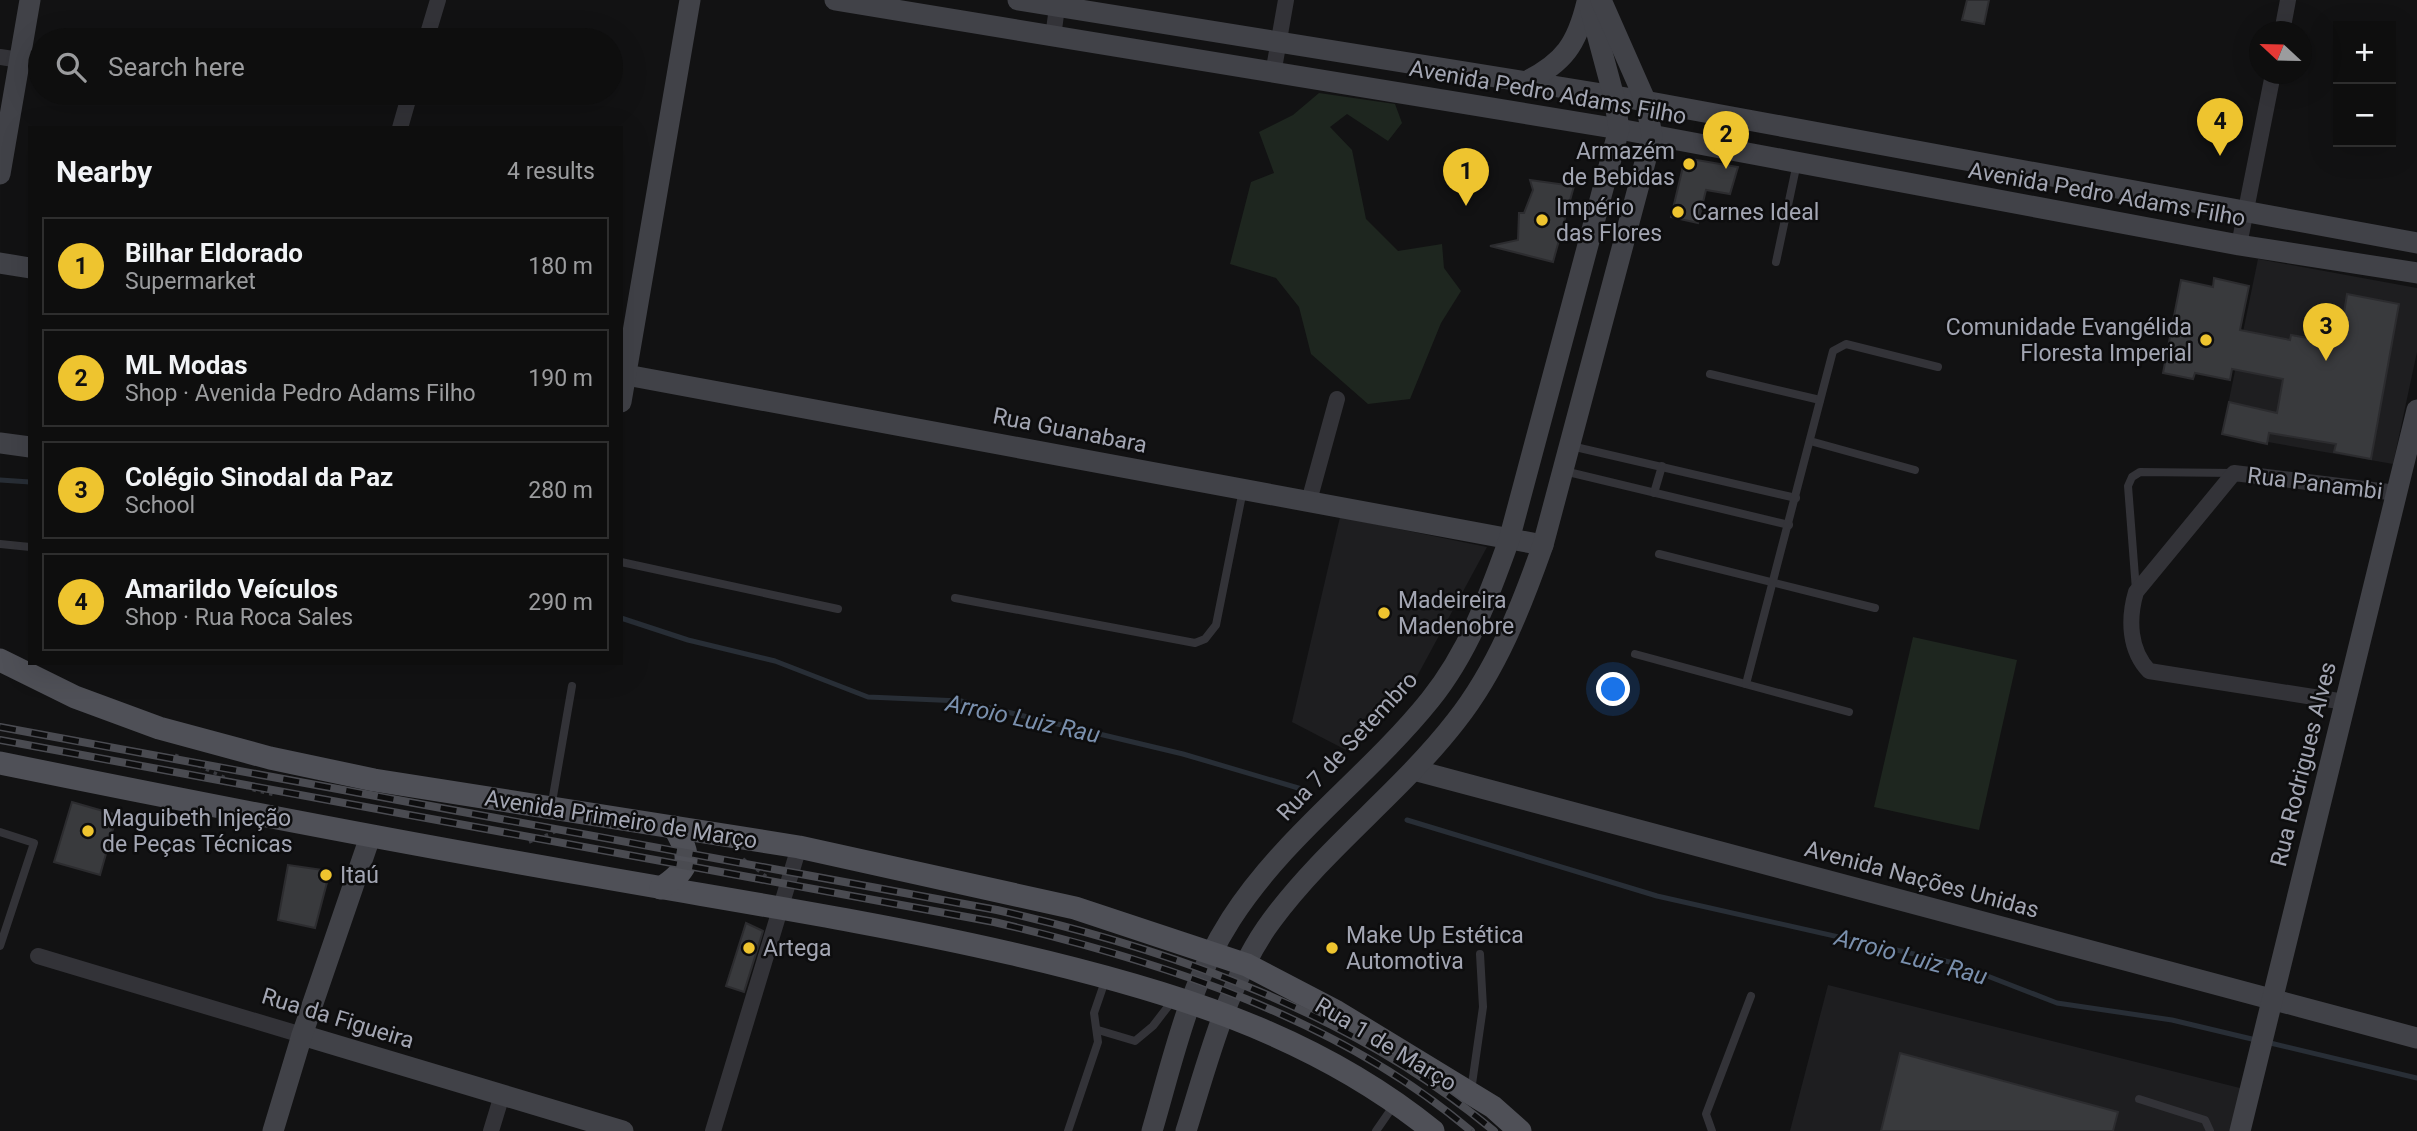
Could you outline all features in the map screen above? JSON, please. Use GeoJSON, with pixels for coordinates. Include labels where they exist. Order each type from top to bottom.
{"type":"FeatureCollection","features":[{"type":"Feature","properties":{"kind":"main road"},"geometry":{"type":"LineString","coordinates":[[0,174],[10,58],[30,0]]}},
{"type":"Feature","properties":{"kind":"main road"},"geometry":{"type":"LineString","coordinates":[[624,374],[690,0]]}},
{"type":"Feature","properties":{"kind":"main road","name":"Avenida Pedro Adams Filho"},"geometry":{"type":"LineString","coordinates":[[835,0],[1619,129],[2239,245],[2417,273]]}},
{"type":"Feature","properties":{"kind":"main road","name":"Avenida Pedro Adams Filho"},"geometry":{"type":"LineString","coordinates":[[1018,0],[1057,3],[1646,102],[2245,214],[2417,243]]}},
{"type":"Feature","properties":{"kind":"main road"},"geometry":{"type":"LineString","coordinates":[[1525,82],[1549,70],[1565,55],[1582,23],[1588,0]]}},
{"type":"Feature","properties":{"kind":"main road","name":"Rua 7 de Setembro"},"geometry":{"type":"LineString","coordinates":[[1152,1131],[1183,998],[1232,917],[1270,868],[1430,699],[1471,638],[1509,540],[1619,129],[1614,97],[1588,0]]}},
{"type":"Feature","properties":{"kind":"main road"},"geometry":{"type":"LineString","coordinates":[[1186,1131],[1224,1013],[1271,920],[1348,835],[1414,770],[1457,720],[1500,653],[1543,545],[1652,136],[1646,102],[1601,0]]}},
{"type":"Feature","properties":{"kind":"main road"},"geometry":{"type":"LineString","coordinates":[[0,263],[28,268]]}},
{"type":"Feature","properties":{"kind":"main road","name":"Rua Guanabara"},"geometry":{"type":"LineString","coordinates":[[624,374],[1543,545]]}},
{"type":"Feature","properties":{"kind":"main road","name":"Rua Rodrigues Alves"},"geometry":{"type":"LineString","coordinates":[[2240,1131],[2417,410]]}},
{"type":"Feature","properties":{"kind":"main road"},"geometry":{"type":"LineString","coordinates":[[0,443],[28,447]]}},
{"type":"Feature","properties":{"kind":"main road","name":"Avenida Primeiro de Março"},"geometry":{"type":"LineString","coordinates":[[0,660],[66,693],[135,720],[257,755],[374,780],[799,846],[1075,908],[1247,965]]}},
{"type":"Feature","properties":{"kind":"main road"},"geometry":{"type":"LineString","coordinates":[[0,763],[370,837],[661,888],[781,906],[930,935],[1107,977],[1183,998],[1312,1050],[1397,1102],[1433,1131]]}},
{"type":"Feature","properties":{"kind":"main road","name":"Avenida Nações Unidas"},"geometry":{"type":"LineString","coordinates":[[1414,770],[2270,1007],[2417,1038]]}},
{"type":"Feature","properties":{"kind":"main road"},"geometry":{"type":"LineString","coordinates":[[661,888],[679,875],[687,859],[687,848],[674,827]]}},
{"type":"Feature","properties":{"kind":"main road"},"geometry":{"type":"LineString","coordinates":[[273,1131],[302,1035],[370,837]]}},
{"type":"Feature","properties":{"kind":"main road","name":"Rua 1 de Março"},"geometry":{"type":"LineString","coordinates":[[1247,965],[1337,1012],[1471,1094],[1520,1131]]}},
{"type":"Feature","properties":{"kind":"main road","name":"Rua da Figueira"},"geometry":{"type":"LineString","coordinates":[[302,1035],[623,1131]]}},
{"type":"Feature","properties":{"kind":"street"},"geometry":{"type":"LineString","coordinates":[[430,28],[438,0]]}},
{"type":"Feature","properties":{"kind":"street"},"geometry":{"type":"LineString","coordinates":[[1273,74],[1286,0]]}},
{"type":"Feature","properties":{"kind":"street"},"geometry":{"type":"LineString","coordinates":[[2284,21],[2288,0]]}},
{"type":"Feature","properties":{"kind":"street"},"geometry":{"type":"LineString","coordinates":[[1052,37],[1057,3]]}},
{"type":"Feature","properties":{"kind":"street"},"geometry":{"type":"LineString","coordinates":[[2239,245],[2271,84]]}},
{"type":"Feature","properties":{"kind":"street"},"geometry":{"type":"LineString","coordinates":[[401,126],[407,105]]}},
{"type":"Feature","properties":{"kind":"street"},"geometry":{"type":"LineString","coordinates":[[1309,501],[1337,399]]}},
{"type":"Feature","properties":{"kind":"street"},"geometry":{"type":"LineString","coordinates":[[2234,473],[2136,592],[2131,610],[2131,631],[2138,659],[2149,671],[2345,702]]}},
{"type":"Feature","properties":{"kind":"street","name":"Rua Panambi"},"geometry":{"type":"LineString","coordinates":[[2234,473],[2397,493]]}},
{"type":"Feature","properties":{"kind":"street"},"geometry":{"type":"LineString","coordinates":[[713,1131],[799,846]]}},
{"type":"Feature","properties":{"kind":"street","name":"Rua da Figueira"},"geometry":{"type":"LineString","coordinates":[[38,956],[302,1035]]}},
{"type":"Feature","properties":{"kind":"street"},"geometry":{"type":"LineString","coordinates":[[491,1131],[502,1095]]}},
{"type":"Feature","properties":{"kind":"lane"},"geometry":{"type":"LineString","coordinates":[[1776,262],[1797,163]]}},
{"type":"Feature","properties":{"kind":"lane"},"geometry":{"type":"LineString","coordinates":[[1746,684],[1833,351],[1840,345],[1938,368]]}},
{"type":"Feature","properties":{"kind":"lane"},"geometry":{"type":"LineString","coordinates":[[1710,374],[1820,400]]}},
{"type":"Feature","properties":{"kind":"lane"},"geometry":{"type":"LineString","coordinates":[[1810,441],[1915,470]]}},
{"type":"Feature","properties":{"kind":"lane"},"geometry":{"type":"LineString","coordinates":[[1569,446],[1796,498]]}},
{"type":"Feature","properties":{"kind":"lane"},"geometry":{"type":"LineString","coordinates":[[1654,493],[1661,466]]}},
{"type":"Feature","properties":{"kind":"lane"},"geometry":{"type":"LineString","coordinates":[[1562,471],[1789,525]]}},
{"type":"Feature","properties":{"kind":"lane"},"geometry":{"type":"LineString","coordinates":[[2136,592],[2128,502],[2128,486],[2132,477],[2140,472],[2234,473]]}},
{"type":"Feature","properties":{"kind":"lane"},"geometry":{"type":"LineString","coordinates":[[955,598],[1195,643],[1205,639],[1216,625],[1243,489]]}},
{"type":"Feature","properties":{"kind":"lane"},"geometry":{"type":"LineString","coordinates":[[0,544],[28,547]]}},
{"type":"Feature","properties":{"kind":"lane"},"geometry":{"type":"LineString","coordinates":[[1659,554],[1875,608]]}},
{"type":"Feature","properties":{"kind":"lane"},"geometry":{"type":"LineString","coordinates":[[623,562],[838,609]]}},
{"type":"Feature","properties":{"kind":"lane"},"geometry":{"type":"LineString","coordinates":[[1635,654],[1849,712]]}},
{"type":"Feature","properties":{"kind":"lane"},"geometry":{"type":"LineString","coordinates":[[551,808],[572,686]]}},
{"type":"Feature","properties":{"kind":"lane"},"geometry":{"type":"LineString","coordinates":[[0,832],[34,843],[0,946]]}},
{"type":"Feature","properties":{"kind":"lane"},"geometry":{"type":"LineString","coordinates":[[1471,1094],[1483,1007],[1480,954]]}},
{"type":"Feature","properties":{"kind":"lane"},"geometry":{"type":"LineString","coordinates":[[1068,1131],[1098,1042],[1094,1013],[1107,977]]}},
{"type":"Feature","properties":{"kind":"lane"},"geometry":{"type":"LineString","coordinates":[[1712,1131],[1706,1114],[1751,996]]}},
{"type":"Feature","properties":{"kind":"lane"},"geometry":{"type":"LineString","coordinates":[[1098,1030],[1135,1041],[1183,998]]}},
{"type":"Feature","properties":{"kind":"lane"},"geometry":{"type":"LineString","coordinates":[[2139,1099],[2205,1120],[2210,1131]]}},
{"type":"Feature","properties":{"kind":"lane"},"geometry":{"type":"LineString","coordinates":[[1376,1131],[1397,1102]]}},
{"type":"Feature","properties":{"kind":"shaded area"},"geometry":{"type":"Polygon","coordinates":[[[1319,93],[1395,104],[1402,123],[1388,141],[1347,114],[1330,127],[1352,150],[1366,219],[1398,251],[1442,244],[1444,268],[1461,291],[1441,323],[1410,399],[1368,404],[1311,354],[1299,307],[1276,278],[1230,264],[1251,182],[1274,173],[1259,132],[1293,115],[1319,93]]]}},
{"type":"Feature","properties":{"kind":"shaded area"},"geometry":{"type":"Polygon","coordinates":[[[2258,259],[2417,288],[2417,352],[2393,464],[2222,434],[2258,259]]]}},
{"type":"Feature","properties":{"kind":"shaded area","name":"Madeireira Madenobre"},"geometry":{"type":"Polygon","coordinates":[[[1340,517],[1487,547],[1415,680],[1346,750],[1292,722],[1340,517]]]}},
{"type":"Feature","properties":{"kind":"shaded area"},"geometry":{"type":"Polygon","coordinates":[[[1913,637],[2017,660],[1979,830],[1874,807],[1913,637]]]}},
{"type":"Feature","properties":{"kind":"shaded area"},"geometry":{"type":"Polygon","coordinates":[[[1828,985],[2244,1089],[2233,1131],[1790,1131],[1828,985]]]}},
{"type":"Feature","properties":{"kind":"building"},"geometry":{"type":"Polygon","coordinates":[[[1967,0],[1989,0],[1984,24],[1962,20],[1967,0]]]}},
{"type":"Feature","properties":{"kind":"building"},"geometry":{"type":"Polygon","coordinates":[[[1685,158],[1738,167],[1730,194],[1706,190],[1698,223],[1671,217],[1685,158]]]}},
{"type":"Feature","properties":{"kind":"building","name":"Império das Flores"},"geometry":{"type":"Polygon","coordinates":[[[1530,180],[1574,186],[1553,262],[1490,246],[1518,240],[1519,213],[1524,213],[1533,190],[1530,180]]]}},
{"type":"Feature","properties":{"kind":"building"},"geometry":{"type":"Polygon","coordinates":[[[2214,278],[2249,286],[2240,330],[2290,340],[2291,335],[2314,339],[2320,309],[2344,313],[2347,294],[2399,304],[2371,459],[2334,452],[2336,444],[2269,433],[2267,444],[2222,434],[2229,402],[2277,413],[2283,379],[2232,369],[2230,380],[2195,373],[2193,379],[2163,373],[2181,280],[2213,287],[2214,278]]]}},
{"type":"Feature","properties":{"kind":"building","name":"Maguibeth Injeção de Peças Técnicas"},"geometry":{"type":"Polygon","coordinates":[[[72,802],[117,815],[100,875],[54,862],[72,802]]]}},
{"type":"Feature","properties":{"kind":"building"},"geometry":{"type":"Polygon","coordinates":[[[288,865],[330,871],[315,928],[278,920],[288,865]]]}},
{"type":"Feature","properties":{"kind":"building"},"geometry":{"type":"Polygon","coordinates":[[[746,923],[763,931],[744,992],[726,986],[746,923]]]}},
{"type":"Feature","properties":{"kind":"building"},"geometry":{"type":"Polygon","coordinates":[[[1900,1053],[2118,1112],[2113,1131],[1881,1131],[1900,1053]]]}},
{"type":"Feature","properties":{"kind":"waterway","name":"Arroio Luiz Rau"},"geometry":{"type":"LineString","coordinates":[[0,480],[28,482]]}},
{"type":"Feature","properties":{"kind":"waterway","name":"Arroio Luiz Rau"},"geometry":{"type":"LineString","coordinates":[[623,619],[688,640],[775,661],[868,697],[961,701],[1183,754],[1305,790]]}},
{"type":"Feature","properties":{"kind":"waterway","name":"Arroio Luiz Rau"},"geometry":{"type":"LineString","coordinates":[[1407,820],[1657,896],[1954,963],[2057,1003],[2172,1020],[2256,1040]]}},
{"type":"Feature","properties":{"kind":"waterway","name":"Arroio Luiz Rau"},"geometry":{"type":"LineString","coordinates":[[2266,1042],[2417,1078]]}},
{"type":"Feature","properties":{"kind":"railway"},"geometry":{"type":"LineString","coordinates":[[0,727],[997,910],[1063,926],[1194,966],[1259,991],[1321,1020],[1382,1052],[1439,1089],[1494,1131]]}},
{"type":"Feature","properties":{"kind":"railway"},"geometry":{"type":"LineString","coordinates":[[0,740],[994,922],[1057,938],[1183,975],[1306,1025],[1364,1056],[1419,1091],[1471,1131]]}},
{"type":"Feature","properties":{"kind":"place","name":"Amarildo Veículos"},"geometry":{"type":"Point","coordinates":[2220,156]}},
{"type":"Feature","properties":{"kind":"place","name":"Armazém de Bebidas"},"geometry":{"type":"Point","coordinates":[1689,164]}},
{"type":"Feature","properties":{"kind":"place","name":"ML Modas"},"geometry":{"type":"Point","coordinates":[1726,169]}},
{"type":"Feature","properties":{"kind":"place","name":"Bilhar Eldorado"},"geometry":{"type":"Point","coordinates":[1466,206]}},
{"type":"Feature","properties":{"kind":"place","name":"Carnes Ideal"},"geometry":{"type":"Point","coordinates":[1678,212]}},
{"type":"Feature","properties":{"kind":"place","name":"Império das Flores"},"geometry":{"type":"Point","coordinates":[1542,220]}},
{"type":"Feature","properties":{"kind":"place","name":"Comunidade Evangélida Floresta Imperial"},"geometry":{"type":"Point","coordinates":[2206,340]}},
{"type":"Feature","properties":{"kind":"place","name":"Colégio Sinodal da Paz"},"geometry":{"type":"Point","coordinates":[2326,361]}},
{"type":"Feature","properties":{"kind":"place","name":"Madeireira Madenobre"},"geometry":{"type":"Point","coordinates":[1384,613]}},
{"type":"Feature","properties":{"kind":"place","name":"Maguibeth Injeção de Peças Técnicas"},"geometry":{"type":"Point","coordinates":[88,831]}},
{"type":"Feature","properties":{"kind":"place","name":"Itaú"},"geometry":{"type":"Point","coordinates":[326,875]}},
{"type":"Feature","properties":{"kind":"place","name":"Artega"},"geometry":{"type":"Point","coordinates":[749,948]}},
{"type":"Feature","properties":{"kind":"place","name":"Make Up Estética Automotiva"},"geometry":{"type":"Point","coordinates":[1332,948]}}]}
